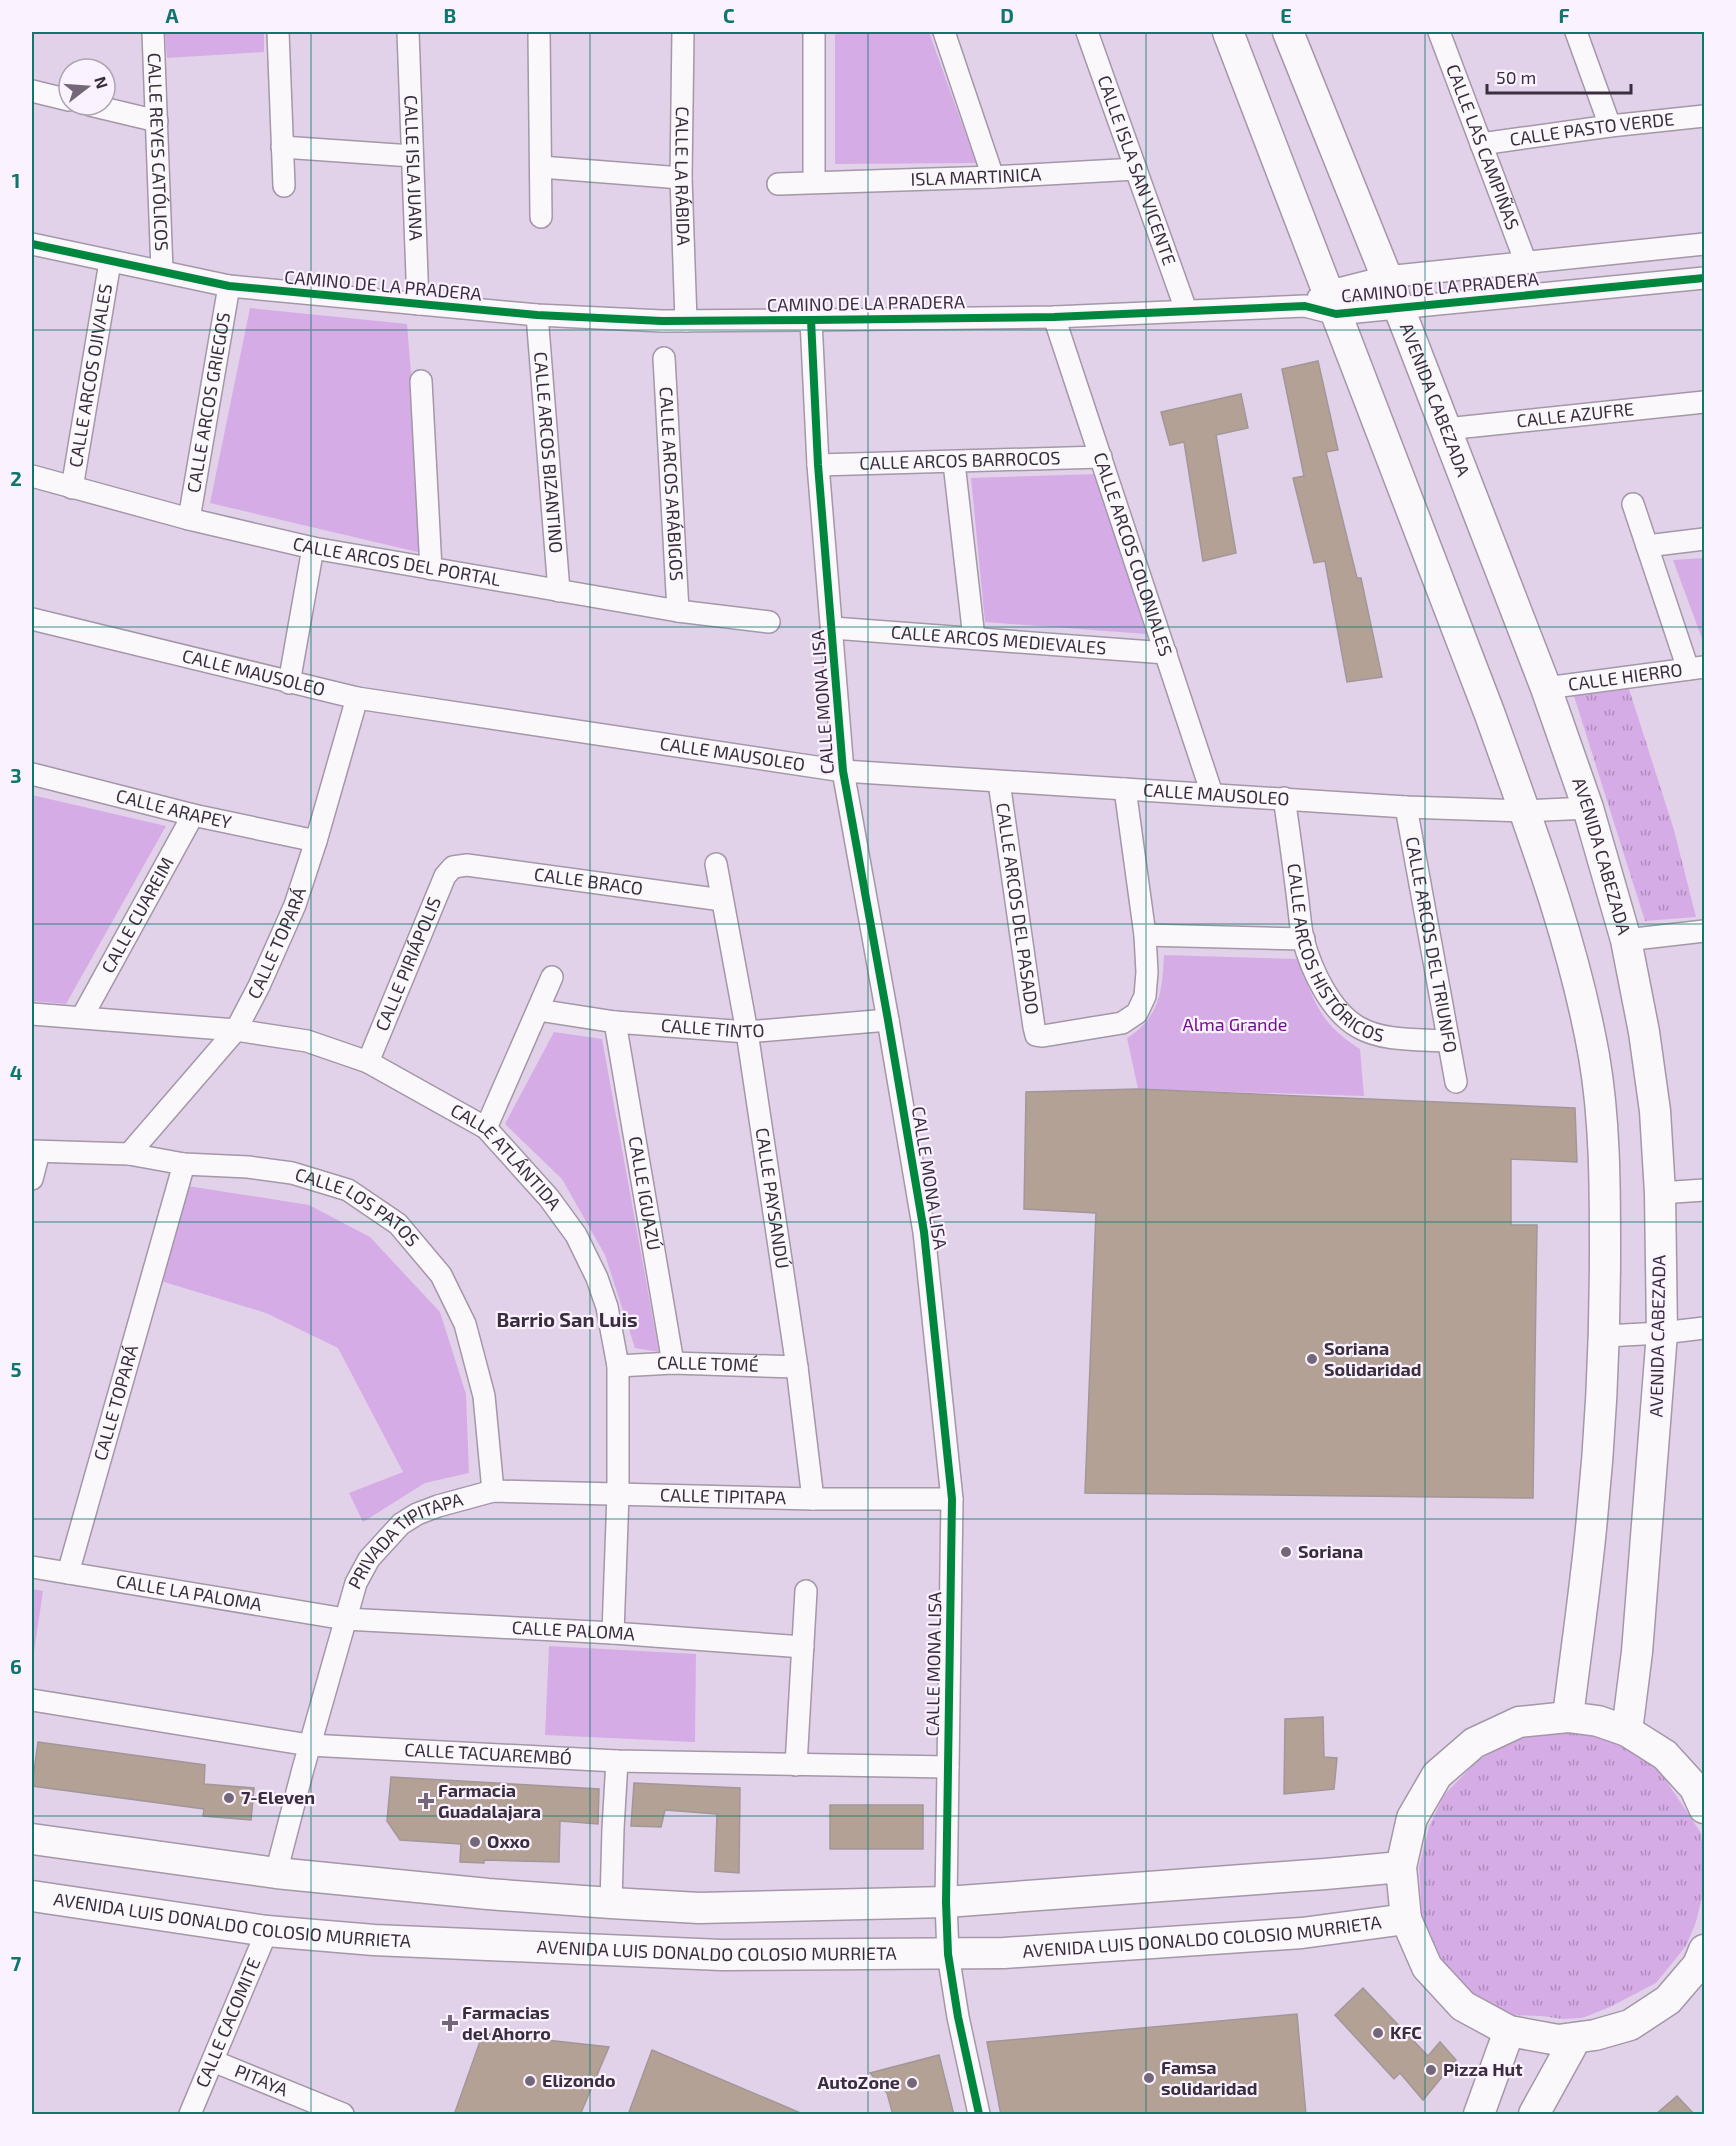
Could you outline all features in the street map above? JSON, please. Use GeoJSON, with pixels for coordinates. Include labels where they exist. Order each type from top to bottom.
{"type":"FeatureCollection","features":[{"type":"Feature","properties":{"kind":"main road"},"geometry":{"type":"LineString","coordinates":[[1228,32],[1323,304],[1485,701],[1573,961],[1594,1056],[1603,1127],[1605,1336],[1593,1517],[1568,1717]]}},
{"type":"Feature","properties":{"kind":"main road","name":"AVENIDA CABEZADA"},"geometry":{"type":"LineString","coordinates":[[1288,32],[1399,308],[1546,688],[1588,807],[1626,939],[1646,1043],[1655,1111],[1660,1193],[1662,1333],[1637,1652],[1627,1731]]}},
{"type":"Feature","properties":{"kind":"main road"},"geometry":{"type":"LineString","coordinates":[[1704,1808],[1695,1788],[1665,1755],[1627,1731],[1598,1721],[1568,1717],[1519,1722],[1474,1743],[1437,1776],[1412,1818],[1401,1867],[1406,1919],[1427,1967],[1463,2006],[1509,2031],[1558,2040],[1630,2025],[1668,2000],[1698,1965],[1704,1950]]}},
{"type":"Feature","properties":{"kind":"main road"},"geometry":{"type":"LineString","coordinates":[[32,1839],[276,1873],[611,1903],[699,1908],[946,1902],[1401,1867]]}},
{"type":"Feature","properties":{"kind":"main road","name":"AVENIDA LUIS DONALDO COLOSIO MURRIETA"},"geometry":{"type":"LineString","coordinates":[[32,1896],[267,1930],[374,1941],[664,1954],[1004,1953],[1302,1933],[1406,1919]]}},
{"type":"Feature","properties":{"kind":"main road"},"geometry":{"type":"LineString","coordinates":[[1479,2115],[1509,2031]]}},
{"type":"Feature","properties":{"kind":"main road"},"geometry":{"type":"LineString","coordinates":[[1534,2115],[1576,2038]]}},
{"type":"Feature","properties":{"kind":"street","name":"CALLE REYES CATÓLICOS"},"geometry":{"type":"LineString","coordinates":[[153,32],[162,272]]}},
{"type":"Feature","properties":{"kind":"street"},"geometry":{"type":"LineString","coordinates":[[278,32],[284,186]]}},
{"type":"Feature","properties":{"kind":"street","name":"CALLE ISLA JUANA"},"geometry":{"type":"LineString","coordinates":[[408,32],[418,304]]}},
{"type":"Feature","properties":{"kind":"street"},"geometry":{"type":"LineString","coordinates":[[539,32],[541,217]]}},
{"type":"Feature","properties":{"kind":"street","name":"CALLE LA RÁBIDA"},"geometry":{"type":"LineString","coordinates":[[682,32],[681,178],[686,321]]}},
{"type":"Feature","properties":{"kind":"street"},"geometry":{"type":"LineString","coordinates":[[814,32],[814,182]]}},
{"type":"Feature","properties":{"kind":"street"},"geometry":{"type":"LineString","coordinates":[[944,32],[993,177]]}},
{"type":"Feature","properties":{"kind":"street","name":"CALLE ISLA SAN VICENTE"},"geometry":{"type":"LineString","coordinates":[[1087,32],[1186,310]]}},
{"type":"Feature","properties":{"kind":"street","name":"CALLE LAS CAMPIÑAS"},"geometry":{"type":"LineString","coordinates":[[1439,32],[1526,263]]}},
{"type":"Feature","properties":{"kind":"street"},"geometry":{"type":"LineString","coordinates":[[1576,32],[1610,126]]}},
{"type":"Feature","properties":{"kind":"street"},"geometry":{"type":"LineString","coordinates":[[32,91],[57,97]]}},
{"type":"Feature","properties":{"kind":"street"},"geometry":{"type":"LineString","coordinates":[[117,112],[157,122]]}},
{"type":"Feature","properties":{"kind":"street","name":"CALLE PASTO VERDE"},"geometry":{"type":"LineString","coordinates":[[1481,144],[1610,126],[1704,117]]}},
{"type":"Feature","properties":{"kind":"street"},"geometry":{"type":"LineString","coordinates":[[282,147],[412,156]]}},
{"type":"Feature","properties":{"kind":"street"},"geometry":{"type":"LineString","coordinates":[[541,167],[681,178]]}},
{"type":"Feature","properties":{"kind":"street","name":"ISLA MARTINICA"},"geometry":{"type":"LineString","coordinates":[[778,184],[993,177],[1137,169]]}},
{"type":"Feature","properties":{"kind":"street","name":"CAMINO DE LA PRADERA"},"geometry":{"type":"LineString","coordinates":[[32,244],[229,286],[537,315],[686,321],[1054,317],[1323,304],[1399,308],[1704,278]]}},
{"type":"Feature","properties":{"kind":"street","name":"CAMINO DE LA PRADERA"},"geometry":{"type":"LineString","coordinates":[[1323,304],[1386,277],[1704,244]]}},
{"type":"Feature","properties":{"kind":"street","name":"CALLE ARCOS OJIVALES"},"geometry":{"type":"LineString","coordinates":[[72,488],[110,262]]}},
{"type":"Feature","properties":{"kind":"street","name":"CALLE ARCOS GRIEGOS"},"geometry":{"type":"LineString","coordinates":[[189,519],[229,286]]}},
{"type":"Feature","properties":{"kind":"street","name":"CALLE ARCOS BIZANTINO"},"geometry":{"type":"LineString","coordinates":[[537,315],[559,591]]}},
{"type":"Feature","properties":{"kind":"street","name":"CALLE ARCOS COLONIALES"},"geometry":{"type":"LineString","coordinates":[[1054,317],[1212,794]]}},
{"type":"Feature","properties":{"kind":"street","name":"CALLE MONA LISA"},"geometry":{"type":"LineString","coordinates":[[811,320],[819,465],[843,771],[924,1232],[952,1499],[946,1902],[948,1954],[958,2017],[979,2115]]}},
{"type":"Feature","properties":{"kind":"street","name":"CALLE ARCOS ARÁBIGOS"},"geometry":{"type":"LineString","coordinates":[[664,358],[678,611]]}},
{"type":"Feature","properties":{"kind":"street"},"geometry":{"type":"LineString","coordinates":[[421,381],[431,569]]}},
{"type":"Feature","properties":{"kind":"street","name":"CALLE AZUFRE"},"geometry":{"type":"LineString","coordinates":[[1446,429],[1704,402]]}},
{"type":"Feature","properties":{"kind":"street","name":"CALLE ARCOS BARROCOS"},"geometry":{"type":"LineString","coordinates":[[819,465],[954,463],[1101,457]]}},
{"type":"Feature","properties":{"kind":"street"},"geometry":{"type":"LineString","coordinates":[[954,463],[974,638]]}},
{"type":"Feature","properties":{"kind":"street","name":"CALLE ARCOS DEL PORTAL"},"geometry":{"type":"LineString","coordinates":[[32,476],[189,519],[313,548],[678,611],[769,622]]}},
{"type":"Feature","properties":{"kind":"street"},"geometry":{"type":"LineString","coordinates":[[1634,504],[1647,546],[1696,668]]}},
{"type":"Feature","properties":{"kind":"street"},"geometry":{"type":"LineString","coordinates":[[1647,546],[1704,539]]}},
{"type":"Feature","properties":{"kind":"street"},"geometry":{"type":"LineString","coordinates":[[289,683],[313,548]]}},
{"type":"Feature","properties":{"kind":"street","name":"CALLE MAUSOLEO"},"geometry":{"type":"LineString","coordinates":[[32,619],[357,698],[843,771],[1406,807],[1524,811],[1588,807]]}},
{"type":"Feature","properties":{"kind":"street","name":"CALLE ARCOS MEDIEVALES"},"geometry":{"type":"LineString","coordinates":[[833,628],[1166,653]]}},
{"type":"Feature","properties":{"kind":"street","name":"CALLE HIERRO"},"geometry":{"type":"LineString","coordinates":[[1546,688],[1696,668]]}},
{"type":"Feature","properties":{"kind":"street","name":"CALLE TOPARÁ"},"geometry":{"type":"LineString","coordinates":[[129,1154],[236,1030],[259,986],[295,905],[357,698]]}},
{"type":"Feature","properties":{"kind":"street","name":"CALLE ARAPEY"},"geometry":{"type":"LineString","coordinates":[[32,774],[193,815],[316,840]]}},
{"type":"Feature","properties":{"kind":"street","name":"CALLE ARCOS DEL PASADO"},"geometry":{"type":"LineString","coordinates":[[999,782],[1036,1035],[1043,1036],[1113,1026],[1137,1013],[1145,996],[1147,972],[1145,935]]}},
{"type":"Feature","properties":{"kind":"street"},"geometry":{"type":"LineString","coordinates":[[1125,789],[1145,935],[1304,939]]}},
{"type":"Feature","properties":{"kind":"street","name":"CALLE ARCOS HISTÓRICOS"},"geometry":{"type":"LineString","coordinates":[[1284,798],[1304,939],[1324,991],[1330,1000],[1344,1018],[1359,1028],[1378,1035],[1400,1039],[1448,1041]]}},
{"type":"Feature","properties":{"kind":"street","name":"CALLE ARCOS DEL TRIUNFO"},"geometry":{"type":"LineString","coordinates":[[1406,807],[1456,1082]]}},
{"type":"Feature","properties":{"kind":"street","name":"CALLE CUAREIM"},"geometry":{"type":"LineString","coordinates":[[82,1017],[193,815]]}},
{"type":"Feature","properties":{"kind":"street","name":"CALLE PAYSANDÚ"},"geometry":{"type":"LineString","coordinates":[[716,864],[747,1032],[797,1367],[813,1499]]}},
{"type":"Feature","properties":{"kind":"street","name":"CALLE BRACO"},"geometry":{"type":"LineString","coordinates":[[453,867],[467,866],[722,900]]}},
{"type":"Feature","properties":{"kind":"street","name":"CALLE PIRIÁPOLIS"},"geometry":{"type":"LineString","coordinates":[[368,1062],[446,876],[453,867]]}},
{"type":"Feature","properties":{"kind":"street"},"geometry":{"type":"LineString","coordinates":[[1626,939],[1704,931]]}},
{"type":"Feature","properties":{"kind":"street"},"geometry":{"type":"LineString","coordinates":[[486,1128],[552,977]]}},
{"type":"Feature","properties":{"kind":"street","name":"CALLE TINTO"},"geometry":{"type":"LineString","coordinates":[[538,1010],[615,1022],[747,1032],[888,1020]]}},
{"type":"Feature","properties":{"kind":"street","name":"CALLE ATLÁNTIDA"},"geometry":{"type":"LineString","coordinates":[[32,1014],[236,1030],[307,1041],[368,1062],[486,1128],[549,1197],[576,1235],[597,1278],[607,1307],[618,1366],[618,1494],[613,1633]]}},
{"type":"Feature","properties":{"kind":"street","name":"CALLE IGUAZÚ"},"geometry":{"type":"LineString","coordinates":[[615,1022],[673,1363]]}},
{"type":"Feature","properties":{"kind":"street"},"geometry":{"type":"LineString","coordinates":[[32,1179],[35,1151]]}},
{"type":"Feature","properties":{"kind":"street","name":"CALLE LOS PATOS"},"geometry":{"type":"LineString","coordinates":[[35,1151],[129,1154],[184,1164],[248,1167],[292,1173],[348,1190],[398,1224],[441,1275],[465,1324],[484,1396],[493,1491]]}},
{"type":"Feature","properties":{"kind":"street","name":"CALLE TOPARÁ"},"geometry":{"type":"LineString","coordinates":[[68,1573],[184,1164]]}},
{"type":"Feature","properties":{"kind":"street"},"geometry":{"type":"LineString","coordinates":[[1660,1193],[1704,1190]]}},
{"type":"Feature","properties":{"kind":"street"},"geometry":{"type":"LineString","coordinates":[[1605,1336],[1704,1328]]}},
{"type":"Feature","properties":{"kind":"street","name":"CALLE TOMÉ"},"geometry":{"type":"LineString","coordinates":[[618,1366],[673,1363],[797,1367]]}},
{"type":"Feature","properties":{"kind":"street","name":"CALLE TIPITAPA"},"geometry":{"type":"LineString","coordinates":[[493,1491],[813,1499],[952,1499]]}},
{"type":"Feature","properties":{"kind":"street","name":"PRIVADA TIPITAPA"},"geometry":{"type":"LineString","coordinates":[[345,1619],[356,1583],[369,1559],[401,1524],[417,1514],[438,1506],[493,1491]]}},
{"type":"Feature","properties":{"kind":"street","name":"CALLE LA PALOMA"},"geometry":{"type":"LineString","coordinates":[[32,1567],[345,1619]]}},
{"type":"Feature","properties":{"kind":"street"},"geometry":{"type":"LineString","coordinates":[[796,1765],[806,1591]]}},
{"type":"Feature","properties":{"kind":"street"},"geometry":{"type":"LineString","coordinates":[[276,1873],[345,1619]]}},
{"type":"Feature","properties":{"kind":"street","name":"CALLE PALOMA"},"geometry":{"type":"LineString","coordinates":[[345,1619],[613,1633],[803,1647]]}},
{"type":"Feature","properties":{"kind":"street","name":"CALLE TACUAREMBÓ"},"geometry":{"type":"LineString","coordinates":[[32,1700],[309,1745],[617,1761],[948,1767]]}},
{"type":"Feature","properties":{"kind":"street"},"geometry":{"type":"LineString","coordinates":[[611,1903],[617,1761]]}},
{"type":"Feature","properties":{"kind":"street","name":"CALLE CACOMITE"},"geometry":{"type":"LineString","coordinates":[[190,2115],[267,1930]]}},
{"type":"Feature","properties":{"kind":"street","name":"PITAYA"},"geometry":{"type":"LineString","coordinates":[[213,2061],[343,2115]]}},
{"type":"Feature","properties":{"kind":"green space"},"geometry":{"type":"Polygon","coordinates":[[[165,32],[264,32],[264,52],[167,58],[165,32]]]}},
{"type":"Feature","properties":{"kind":"green space"},"geometry":{"type":"Polygon","coordinates":[[[835,32],[929,32],[976,163],[835,164],[835,32]]]}},
{"type":"Feature","properties":{"kind":"green space"},"geometry":{"type":"Polygon","coordinates":[[[250,308],[407,324],[426,554],[210,503],[250,308]]]}},
{"type":"Feature","properties":{"kind":"green space"},"geometry":{"type":"Polygon","coordinates":[[[1098,474],[1146,634],[985,622],[971,478],[1098,474]]]}},
{"type":"Feature","properties":{"kind":"green space"},"geometry":{"type":"Polygon","coordinates":[[[1704,558],[1704,644],[1673,560],[1704,558]]]}},
{"type":"Feature","properties":{"kind":"green space"},"geometry":{"type":"Polygon","coordinates":[[[1629,689],[1674,830],[1696,917],[1645,921],[1574,696],[1629,689]]]}},
{"type":"Feature","properties":{"kind":"green space"},"geometry":{"type":"Polygon","coordinates":[[[32,795],[166,826],[66,1004],[32,1001],[32,795]]]}},
{"type":"Feature","properties":{"kind":"green space","name":"Alma Grande"},"geometry":{"type":"Polygon","coordinates":[[[1164,955],[1298,959],[1320,1011],[1335,1030],[1360,1049],[1364,1096],[1138,1089],[1127,1038],[1138,1030],[1153,1012],[1160,992],[1164,955]]]}},
{"type":"Feature","properties":{"kind":"green space"},"geometry":{"type":"Polygon","coordinates":[[[554,1032],[602,1039],[659,1352],[635,1348],[605,1255],[562,1179],[505,1124],[554,1032]]]}},
{"type":"Feature","properties":{"kind":"green space"},"geometry":{"type":"Polygon","coordinates":[[[188,1186],[309,1205],[370,1237],[440,1312],[466,1394],[469,1473],[425,1483],[363,1522],[349,1493],[403,1472],[338,1348],[266,1313],[161,1281],[188,1186]]]}},
{"type":"Feature","properties":{"kind":"green space"},"geometry":{"type":"Polygon","coordinates":[[[32,1589],[43,1591],[32,1665],[32,1589]]]}},
{"type":"Feature","properties":{"kind":"green space"},"geometry":{"type":"Polygon","coordinates":[[[549,1646],[696,1654],[695,1742],[545,1735],[549,1646]]]}},
{"type":"Feature","properties":{"kind":"green space"},"geometry":{"type":"Polygon","coordinates":[[[1556,1731],[1598,1734],[1639,1751],[1663,1776],[1701,1833],[1704,1864],[1703,1894],[1696,1922],[1686,1946],[1656,1983],[1610,2007],[1582,2018],[1563,2019],[1512,2015],[1487,2009],[1455,1981],[1432,1951],[1422,1914],[1419,1867],[1429,1827],[1444,1795],[1477,1761],[1515,1740],[1556,1731]]]}},
{"type":"Feature","properties":{"kind":"building"},"geometry":{"type":"Polygon","coordinates":[[[1318,361],[1338,450],[1326,452],[1357,578],[1361,578],[1382,677],[1347,682],[1325,561],[1314,563],[1293,478],[1304,476],[1282,369],[1318,361]]]}},
{"type":"Feature","properties":{"kind":"building"},"geometry":{"type":"Polygon","coordinates":[[[1241,394],[1248,428],[1216,435],[1236,553],[1203,561],[1184,442],[1170,445],[1161,412],[1241,394]]]}},
{"type":"Feature","properties":{"kind":"building","name":"Soriana Solidaridad"},"geometry":{"type":"Polygon","coordinates":[[[1138,1089],[1575,1108],[1577,1162],[1511,1159],[1511,1225],[1537,1225],[1533,1498],[1085,1493],[1096,1213],[1024,1209],[1026,1092],[1138,1089]]]}},
{"type":"Feature","properties":{"kind":"building"},"geometry":{"type":"Polygon","coordinates":[[[1323,1717],[1324,1757],[1337,1758],[1334,1789],[1284,1794],[1285,1719],[1323,1717]]]}},
{"type":"Feature","properties":{"kind":"building"},"geometry":{"type":"Polygon","coordinates":[[[38,1742],[205,1765],[204,1784],[254,1788],[251,1820],[203,1816],[204,1809],[32,1786],[38,1742]]]}},
{"type":"Feature","properties":{"kind":"building"},"geometry":{"type":"Polygon","coordinates":[[[391,1777],[599,1789],[598,1824],[560,1821],[559,1862],[484,1860],[484,1863],[460,1862],[461,1844],[400,1840],[387,1821],[391,1777]]]}},
{"type":"Feature","properties":{"kind":"building"},"geometry":{"type":"Polygon","coordinates":[[[634,1783],[740,1788],[739,1873],[715,1871],[717,1814],[665,1810],[661,1827],[631,1826],[634,1783]]]}},
{"type":"Feature","properties":{"kind":"building"},"geometry":{"type":"Polygon","coordinates":[[[830,1805],[923,1805],[923,1849],[830,1849],[830,1805]]]}},
{"type":"Feature","properties":{"kind":"building","name":"KFC"},"geometry":{"type":"Polygon","coordinates":[[[1363,1988],[1428,2056],[1440,2042],[1456,2060],[1423,2100],[1400,2073],[1394,2079],[1335,2015],[1363,1988]]]}},
{"type":"Feature","properties":{"kind":"building","name":"Famsa solidaridad"},"geometry":{"type":"Polygon","coordinates":[[[1297,2014],[1306,2115],[1001,2115],[987,2042],[1297,2014]]]}},
{"type":"Feature","properties":{"kind":"building","name":"Elizondo"},"geometry":{"type":"Polygon","coordinates":[[[483,2033],[609,2047],[580,2115],[454,2115],[483,2033]]]}},
{"type":"Feature","properties":{"kind":"building"},"geometry":{"type":"Polygon","coordinates":[[[652,2050],[803,2114],[803,2115],[628,2115],[652,2050]]]}},
{"type":"Feature","properties":{"kind":"building","name":"AutoZone"},"geometry":{"type":"Polygon","coordinates":[[[939,2055],[954,2115],[893,2115],[887,2093],[870,2073],[939,2055]]]}},
{"type":"Feature","properties":{"kind":"building"},"geometry":{"type":"Polygon","coordinates":[[[1677,2096],[1695,2115],[1655,2115],[1677,2096]]]}},
{"type":"Feature","properties":{"kind":"cycle path"},"geometry":{"type":"LineString","coordinates":[[32,244],[229,286],[537,315],[662,321],[1054,317],[1305,306],[1336,314],[1704,278]]}},
{"type":"Feature","properties":{"kind":"cycle path"},"geometry":{"type":"LineString","coordinates":[[811,320],[818,465],[843,771],[924,1232],[952,1499],[946,1902],[948,1954],[958,2017],[979,2114]]}},
{"type":"Feature","properties":{"kind":"place","name":"Soriana Solidaridad"},"geometry":{"type":"Point","coordinates":[1312,1359]}},
{"type":"Feature","properties":{"kind":"place","name":"Soriana"},"geometry":{"type":"Point","coordinates":[1286,1552]}},
{"type":"Feature","properties":{"kind":"place","name":"7-Eleven"},"geometry":{"type":"Point","coordinates":[229,1798]}},
{"type":"Feature","properties":{"kind":"place","name":"Farmacia Guadalajara"},"geometry":{"type":"Point","coordinates":[426,1801]}},
{"type":"Feature","properties":{"kind":"place","name":"Oxxo"},"geometry":{"type":"Point","coordinates":[475,1842]}},
{"type":"Feature","properties":{"kind":"place","name":"Farmacias del Ahorro"},"geometry":{"type":"Point","coordinates":[450,2023]}},
{"type":"Feature","properties":{"kind":"place","name":"KFC"},"geometry":{"type":"Point","coordinates":[1378,2033]}},
{"type":"Feature","properties":{"kind":"place","name":"Pizza Hut"},"geometry":{"type":"Point","coordinates":[1431,2070]}},
{"type":"Feature","properties":{"kind":"place","name":"Famsa solidaridad"},"geometry":{"type":"Point","coordinates":[1149,2078]}},
{"type":"Feature","properties":{"kind":"place","name":"Elizondo"},"geometry":{"type":"Point","coordinates":[530,2081]}},
{"type":"Feature","properties":{"kind":"place","name":"AutoZone"},"geometry":{"type":"Point","coordinates":[912,2083]}},
{"type":"Feature","properties":{"kind":"district","name":"Barrio San Luis"},"geometry":{"type":"Point","coordinates":[567,1320]}}]}
